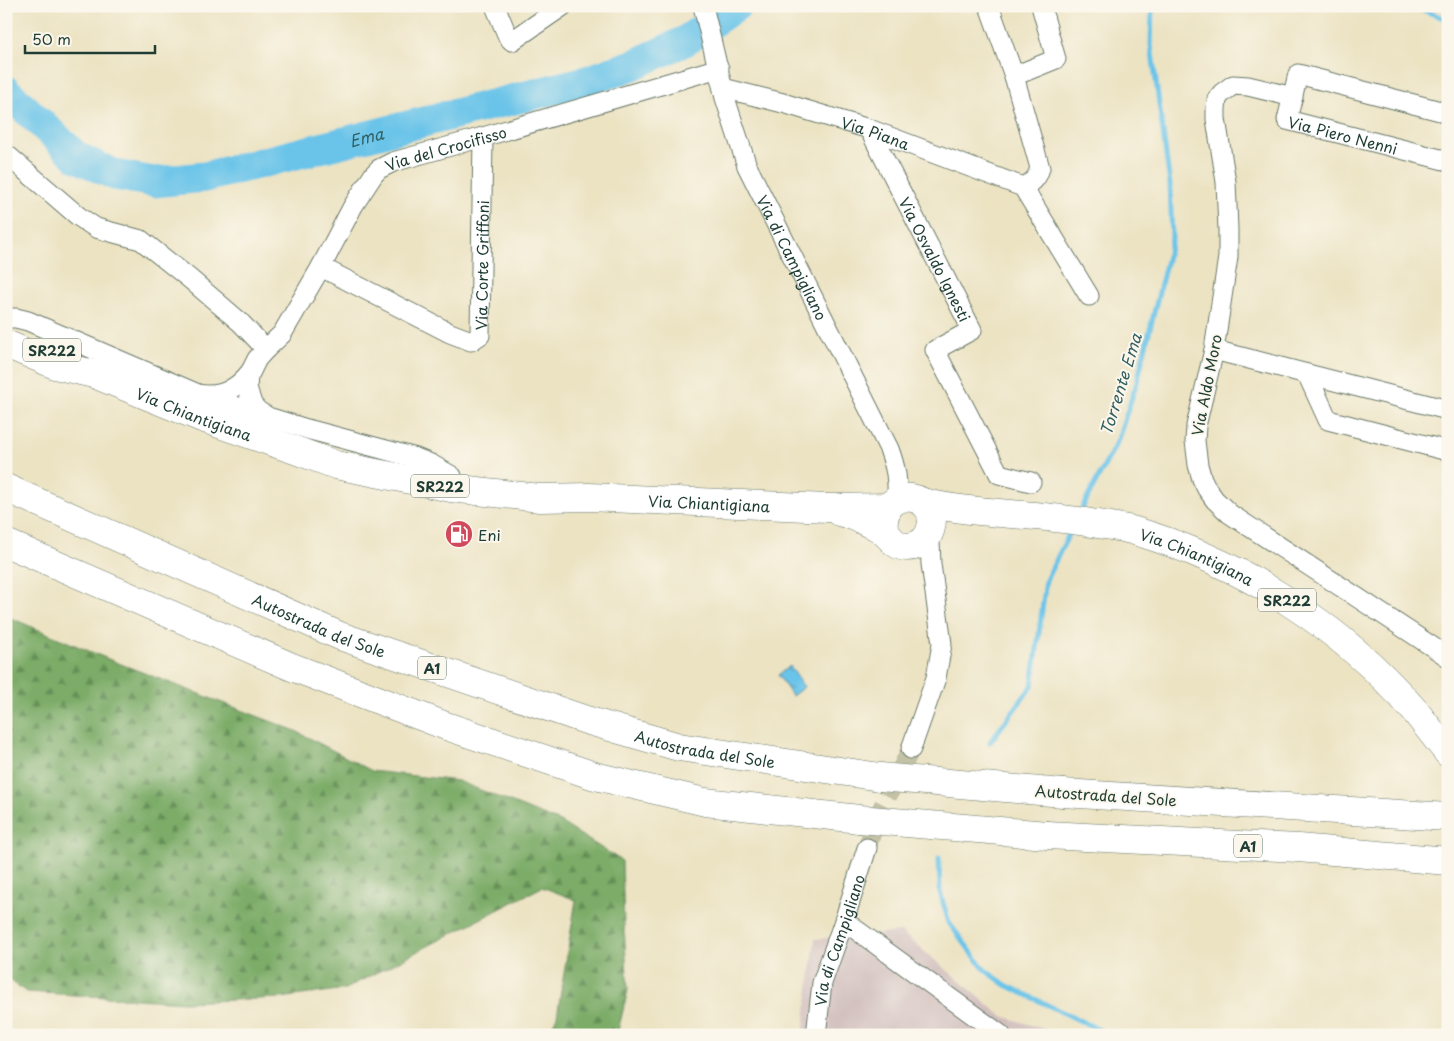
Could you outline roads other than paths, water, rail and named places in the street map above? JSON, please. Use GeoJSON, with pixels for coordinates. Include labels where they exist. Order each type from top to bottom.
{"type":"FeatureCollection","features":[{"type":"Feature","properties":{"kind":"main road","name":"Via Chiantigiana"},"geometry":{"type":"LineString","coordinates":[[6,330],[61,354],[94,374],[202,418],[336,465],[450,488],[540,498],[590,497],[827,508],[868,522],[909,520],[943,515],[964,509],[1088,522],[1134,531],[1211,559],[1252,579],[1290,601],[1332,632],[1372,668],[1414,710],[1448,753]]}},
{"type":"Feature","properties":{"kind":"main road","name":"Via Chiantigiana"},"geometry":{"type":"LineString","coordinates":[[6,344],[55,365],[94,374]]}},
{"type":"Feature","properties":{"kind":"main road","name":"Via Chiantigiana"},"geometry":{"type":"LineString","coordinates":[[295,450],[339,454],[452,476],[542,486],[590,497]]}},
{"type":"Feature","properties":{"kind":"main road","name":"Autostrada del Sole"},"geometry":{"type":"LineString","coordinates":[[6,488],[340,636],[576,717],[679,747],[880,777],[1063,792],[1448,817]]}},
{"type":"Feature","properties":{"kind":"main road","name":"A1"},"geometry":{"type":"LineString","coordinates":[[6,542],[292,667],[446,726],[595,776],[705,802],[859,820],[1048,835],[1298,848],[1448,861]]}},
{"type":"Feature","properties":{"kind":"main road","name":"Via Chiantigiana"},"geometry":{"type":"LineString","coordinates":[[1414,710],[1437,725],[1448,729]]}},
{"type":"Feature","properties":{"kind":"street"},"geometry":{"type":"LineString","coordinates":[[495,6],[508,38],[512,41],[563,6]]}},
{"type":"Feature","properties":{"kind":"street","name":"Via di Campigliano"},"geometry":{"type":"LineString","coordinates":[[703,6],[723,88],[747,166],[889,449],[896,466],[909,520]]}},
{"type":"Feature","properties":{"kind":"street"},"geometry":{"type":"LineString","coordinates":[[989,6],[1014,76],[1040,168],[1038,177],[1032,183],[1023,187],[1088,296]]}},
{"type":"Feature","properties":{"kind":"street"},"geometry":{"type":"LineString","coordinates":[[1014,76],[1056,59],[1041,6]]}},
{"type":"Feature","properties":{"kind":"street","name":"Via del Crocifisso"},"geometry":{"type":"LineString","coordinates":[[198,394],[209,396],[226,392],[240,384],[266,349],[282,334],[353,206],[379,169],[393,162],[719,68]]}},
{"type":"Feature","properties":{"kind":"street","name":"Via Piero Nenni"},"geometry":{"type":"LineString","coordinates":[[1448,113],[1298,74],[1288,120],[1448,161]]}},
{"type":"Feature","properties":{"kind":"street","name":"Via Aldo Moro"},"geometry":{"type":"LineString","coordinates":[[1293,98],[1239,84],[1227,88],[1217,99],[1216,119],[1226,182],[1228,257],[1214,350],[1196,426],[1196,452],[1202,479],[1215,500],[1230,514],[1448,657]]}},
{"type":"Feature","properties":{"kind":"street","name":"Via Piana"},"geometry":{"type":"LineString","coordinates":[[723,88],[782,103],[869,129],[1023,187]]}},
{"type":"Feature","properties":{"kind":"street","name":"Via Osvaldo Ignesti"},"geometry":{"type":"LineString","coordinates":[[869,129],[972,330],[935,350],[999,474],[1031,482]]}},
{"type":"Feature","properties":{"kind":"street","name":"Via Corte Griffoni"},"geometry":{"type":"LineString","coordinates":[[320,267],[450,333],[471,341],[480,335],[483,137]]}},
{"type":"Feature","properties":{"kind":"street"},"geometry":{"type":"LineString","coordinates":[[6,154],[78,216],[96,228],[141,240],[240,322],[266,349]]}},
{"type":"Feature","properties":{"kind":"street","name":"Via del Crocifisso"},"geometry":{"type":"LineString","coordinates":[[6,318],[28,321],[198,394],[306,429],[416,458],[452,476]]}},
{"type":"Feature","properties":{"kind":"street"},"geometry":{"type":"LineString","coordinates":[[1214,350],[1448,410]]}},
{"type":"Feature","properties":{"kind":"street","name":"Via del Crocifisso"},"geometry":{"type":"LineString","coordinates":[[251,371],[247,382],[249,398],[258,411],[268,417]]}},
{"type":"Feature","properties":{"kind":"street"},"geometry":{"type":"LineString","coordinates":[[1307,374],[1328,420],[1448,451]]}},
{"type":"Feature","properties":{"kind":"street"},"geometry":{"type":"LineString","coordinates":[[909,520],[917,549],[923,552],[931,564],[942,644],[936,678],[911,749]]}},
{"type":"Feature","properties":{"kind":"street","name":"Via di Campigliano"},"geometry":{"type":"LineString","coordinates":[[816,1035],[822,983],[867,848]]}},
{"type":"Feature","properties":{"kind":"street"},"geometry":{"type":"LineString","coordinates":[[844,921],[1001,1035]]}},
{"type":"Feature","properties":{"kind":"water"},"geometry":{"type":"Polygon","coordinates":[[[790,666],[804,687],[792,696],[778,675],[790,666]]]}},
{"type":"Feature","properties":{"kind":"waterway","name":"Ema"},"geometry":{"type":"LineString","coordinates":[[6,91],[77,157],[115,175],[154,182],[205,177],[590,80],[633,65],[685,41],[736,6]]}},
{"type":"Feature","properties":{"kind":"waterway","name":"Torrente Ema"},"geometry":{"type":"LineString","coordinates":[[1079,514],[1117,442],[1137,382],[1172,239],[1170,184],[1151,45],[1152,6]]}},
{"type":"Feature","properties":{"kind":"waterway"},"geometry":{"type":"LineString","coordinates":[[1413,6],[1448,20]]}},
{"type":"Feature","properties":{"kind":"waterway","name":"Torrente Ema"},"geometry":{"type":"LineString","coordinates":[[990,742],[1032,686],[1046,580],[1072,528]]}},
{"type":"Feature","properties":{"kind":"waterway","name":"Torrente Ema"},"geometry":{"type":"LineString","coordinates":[[939,858],[940,892],[949,923],[985,970],[1006,985],[1110,1035]]}},
{"type":"Feature","properties":{"kind":"tunnel"},"geometry":{"type":"LineString","coordinates":[[867,848],[876,820],[911,749]]}},
{"type":"Feature","properties":{"kind":"place","name":"Eni"},"geometry":{"type":"Point","coordinates":[459,534]}}]}
